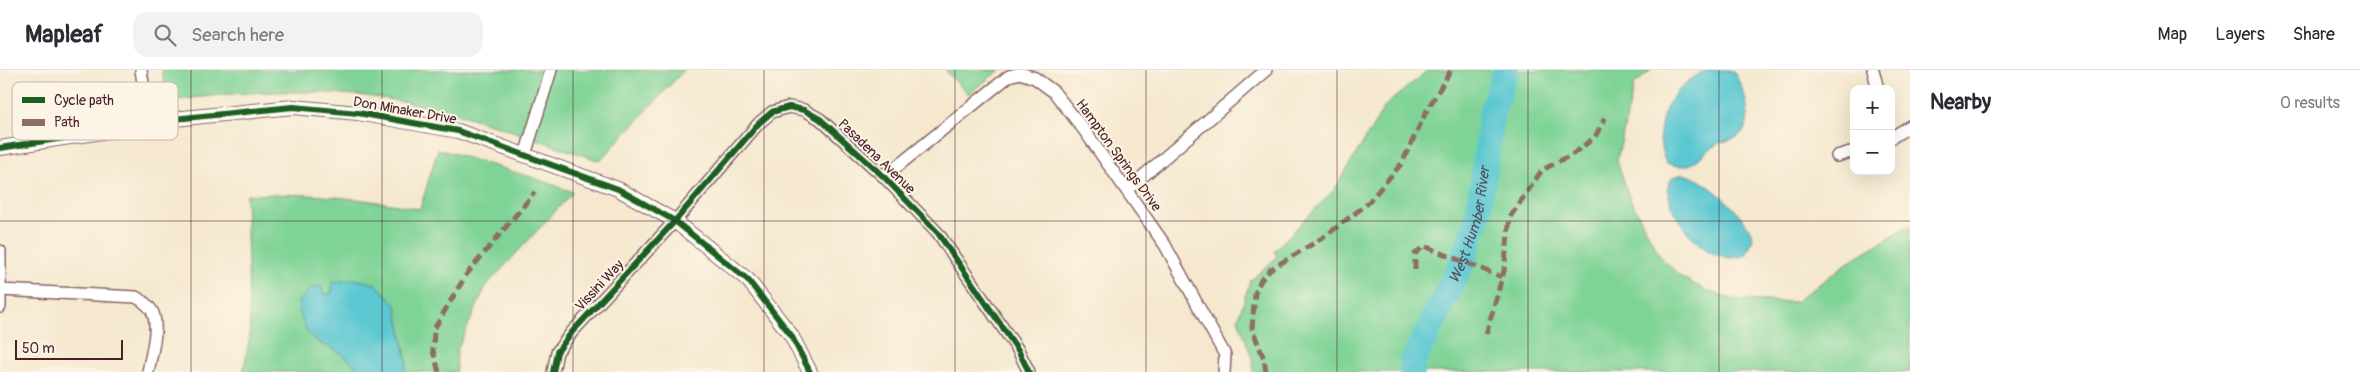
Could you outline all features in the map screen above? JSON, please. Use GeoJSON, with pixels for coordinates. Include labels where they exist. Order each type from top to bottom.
{"type":"FeatureCollection","features":[{"type":"Feature","properties":{"kind":"street"},"geometry":{"type":"LineString","coordinates":[[525,155],[551,70]]}},
{"type":"Feature","properties":{"kind":"street"},"geometry":{"type":"LineString","coordinates":[[1127,190],[1266,70]]}},
{"type":"Feature","properties":{"kind":"street"},"geometry":{"type":"LineString","coordinates":[[1873,70],[1877,85]]}},
{"type":"Feature","properties":{"kind":"street","name":"Hampton Springs Drive"},"geometry":{"type":"LineString","coordinates":[[884,178],[1009,76],[1020,72],[1035,78],[1054,92],[1084,130],[1165,245],[1225,355],[1224,372]]}},
{"type":"Feature","properties":{"kind":"street","name":"Pasadena Avenue"},"geometry":{"type":"LineString","coordinates":[[675,221],[759,122],[772,112],[789,107],[804,110],[820,119],[884,178],[938,233],[1012,342],[1029,372]]}},
{"type":"Feature","properties":{"kind":"street","name":"Don Minaker Drive"},"geometry":{"type":"LineString","coordinates":[[178,119],[302,108],[358,113],[458,131],[618,189],[675,221],[748,280],[791,335],[810,372]]}},
{"type":"Feature","properties":{"kind":"street"},"geometry":{"type":"LineString","coordinates":[[1895,135],[1910,126]]}},
{"type":"Feature","properties":{"kind":"street","name":"Don Minaker Drive"},"geometry":{"type":"LineString","coordinates":[[0,148],[51,140]]}},
{"type":"Feature","properties":{"kind":"street"},"geometry":{"type":"LineString","coordinates":[[1837,156],[1850,152]]}},
{"type":"Feature","properties":{"kind":"street","name":"Vissini Way"},"geometry":{"type":"LineString","coordinates":[[553,372],[557,352],[572,332],[675,221]]}},
{"type":"Feature","properties":{"kind":"street"},"geometry":{"type":"LineString","coordinates":[[0,251],[0,307]]}},
{"type":"Feature","properties":{"kind":"street"},"geometry":{"type":"LineString","coordinates":[[1,290],[136,297],[147,304],[153,313],[154,330],[148,372]]}},
{"type":"Feature","properties":{"kind":"green space"},"geometry":{"type":"Polygon","coordinates":[[[162,70],[684,70],[600,161],[455,113],[402,101],[306,92],[241,93],[178,100],[178,82],[164,82],[162,70]]]}},
{"type":"Feature","properties":{"kind":"green space"},"geometry":{"type":"Polygon","coordinates":[[[945,70],[1000,70],[968,94],[945,70]]]}},
{"type":"Feature","properties":{"kind":"green space"},"geometry":{"type":"Polygon","coordinates":[[[1428,70],[1651,70],[1634,85],[1617,160],[1629,197],[1660,256],[1681,277],[1707,291],[1736,300],[1795,302],[1850,261],[1910,225],[1910,372],[1253,372],[1253,361],[1238,319],[1250,281],[1277,257],[1274,251],[1334,190],[1386,105],[1428,70]]]}},
{"type":"Feature","properties":{"kind":"green space"},"geometry":{"type":"Polygon","coordinates":[[[438,149],[534,178],[573,192],[486,286],[457,350],[456,372],[243,372],[250,336],[246,195],[291,194],[334,197],[420,209],[438,149]]]}},
{"type":"Feature","properties":{"kind":"water"},"geometry":{"type":"Polygon","coordinates":[[[1708,70],[1730,70],[1735,74],[1747,105],[1748,114],[1745,129],[1737,137],[1719,143],[1694,163],[1683,166],[1666,163],[1661,149],[1660,135],[1666,108],[1683,86],[1708,70]]]}},
{"type":"Feature","properties":{"kind":"water"},"geometry":{"type":"Polygon","coordinates":[[[1682,174],[1702,182],[1735,209],[1750,230],[1753,239],[1747,254],[1736,258],[1715,254],[1705,249],[1688,232],[1675,214],[1667,188],[1672,178],[1682,174]]]}},
{"type":"Feature","properties":{"kind":"water"},"geometry":{"type":"Polygon","coordinates":[[[353,279],[376,284],[396,305],[407,362],[404,372],[357,372],[358,370],[349,359],[314,339],[307,331],[302,320],[298,302],[313,287],[321,287],[324,294],[332,293],[332,283],[353,279]]]}},
{"type":"Feature","properties":{"kind":"waterway","name":"West Humber River"},"geometry":{"type":"LineString","coordinates":[[1412,372],[1412,363],[1462,263],[1478,216],[1492,112],[1506,70]]}},
{"type":"Feature","properties":{"kind":"marked path"},"geometry":{"type":"LineString","coordinates":[[1266,372],[1264,359],[1252,328],[1255,293],[1261,280],[1271,269],[1324,237],[1367,204],[1402,163],[1427,110],[1451,70]]}},
{"type":"Feature","properties":{"kind":"marked path"},"geometry":{"type":"LineString","coordinates":[[1486,334],[1504,271],[1510,217],[1542,170],[1573,154],[1595,137],[1605,118]]}},
{"type":"Feature","properties":{"kind":"marked path"},"geometry":{"type":"LineString","coordinates":[[439,372],[433,351],[434,329],[466,275],[535,192]]}},
{"type":"Feature","properties":{"kind":"marked path"},"geometry":{"type":"LineString","coordinates":[[1415,270],[1415,254],[1424,246],[1502,277]]}},
{"type":"Feature","properties":{"kind":"cycle path"},"geometry":{"type":"LineString","coordinates":[[178,119],[293,107],[358,113],[458,131],[618,189],[675,221],[748,280],[791,335],[810,372]]}},
{"type":"Feature","properties":{"kind":"cycle path"},"geometry":{"type":"LineString","coordinates":[[553,372],[557,352],[572,332],[675,221],[759,123],[772,112],[789,107],[804,110],[820,119],[884,177],[938,233],[1018,350],[1029,372]]}},
{"type":"Feature","properties":{"kind":"cycle path"},"geometry":{"type":"LineString","coordinates":[[0,148],[51,140]]}}]}
